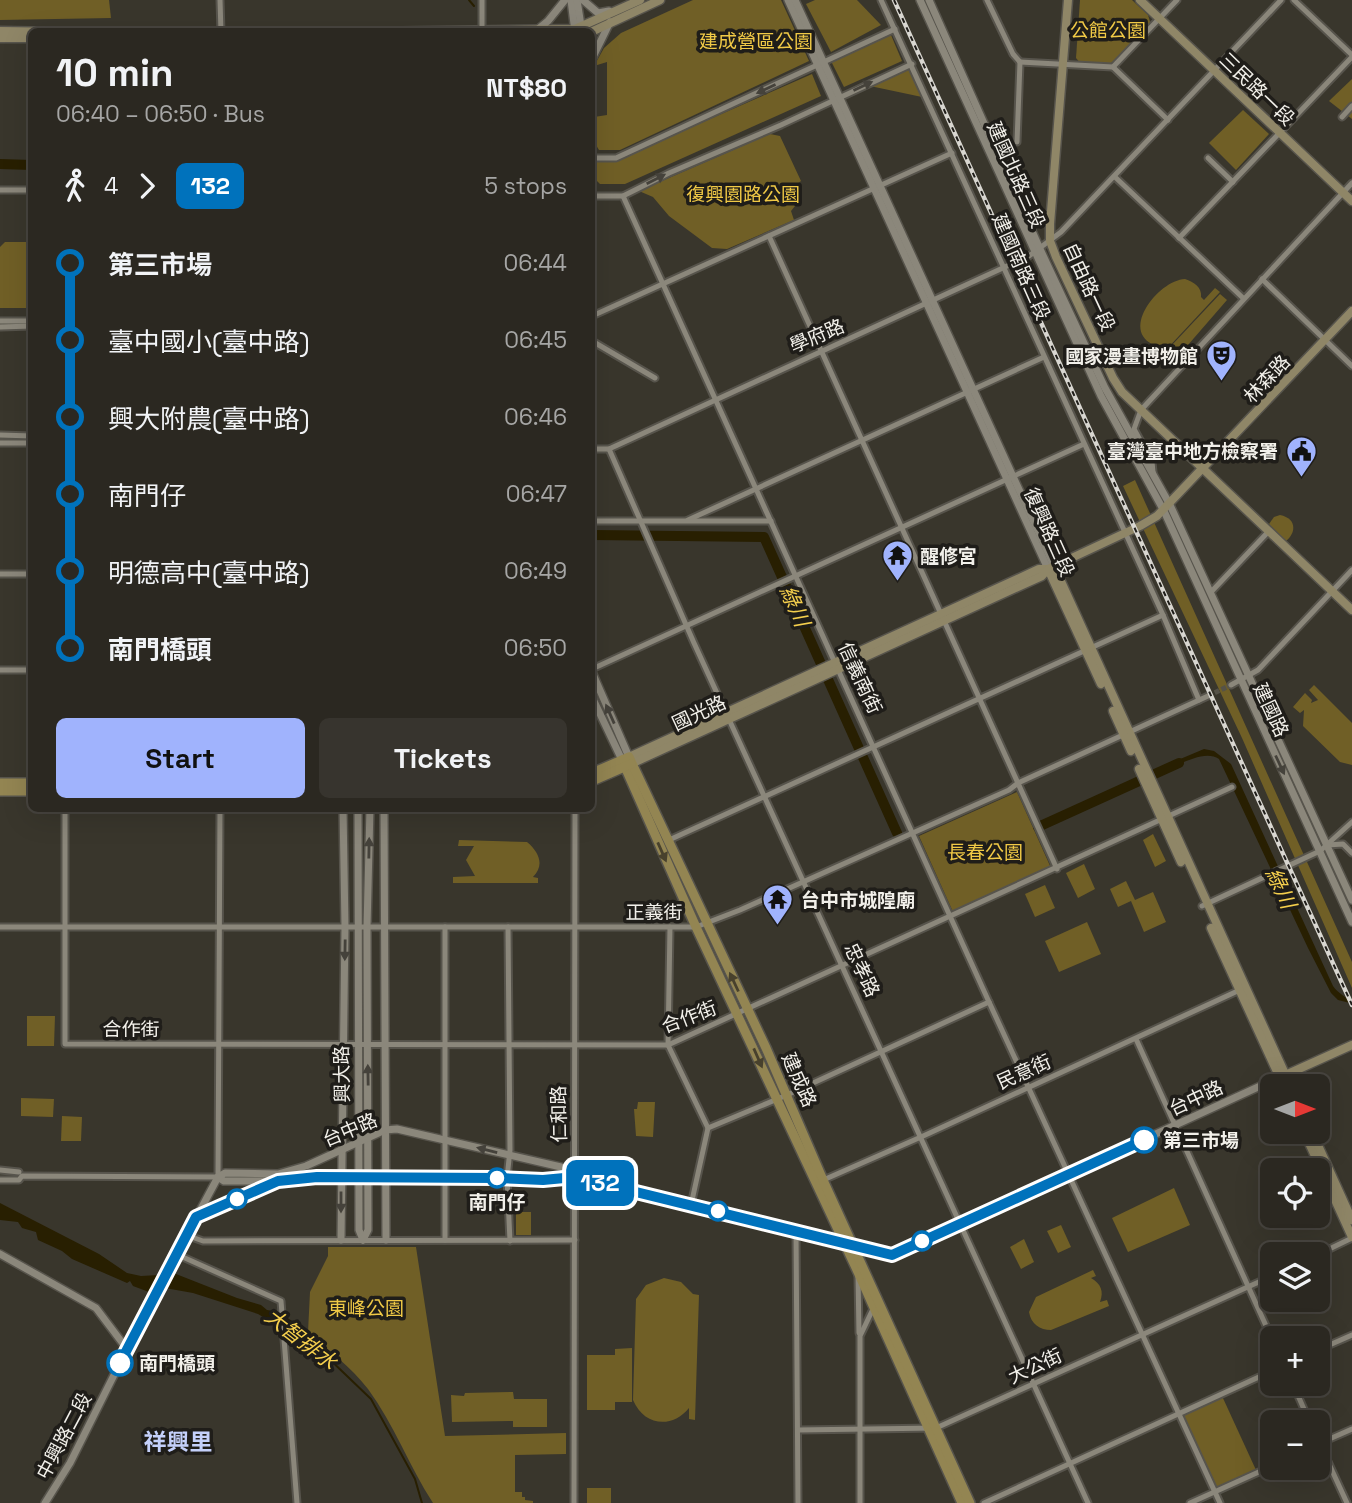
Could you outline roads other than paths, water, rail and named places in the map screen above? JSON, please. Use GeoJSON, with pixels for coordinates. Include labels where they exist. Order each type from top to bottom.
{"type":"FeatureCollection","features":[{"type":"Feature","properties":{"kind":"main road"},"geometry":{"type":"LineString","coordinates":[[581,28],[640,0]]}},
{"type":"Feature","properties":{"kind":"main road"},"geometry":{"type":"LineString","coordinates":[[595,30],[660,0]]}},
{"type":"Feature","properties":{"kind":"main road","name":"自由路一段"},"geometry":{"type":"LineString","coordinates":[[1068,0],[1050,241],[1117,386],[1352,610]]}},
{"type":"Feature","properties":{"kind":"main road","name":"三民路一段"},"geometry":{"type":"LineString","coordinates":[[1140,0],[1352,201]]}},
{"type":"Feature","properties":{"kind":"main road"},"geometry":{"type":"LineString","coordinates":[[0,31],[28,31]]}},
{"type":"Feature","properties":{"kind":"main road"},"geometry":{"type":"LineString","coordinates":[[0,38],[28,38]]}},
{"type":"Feature","properties":{"kind":"main road","name":"林森路"},"geometry":{"type":"LineString","coordinates":[[1203,469],[1352,311]]}},
{"type":"Feature","properties":{"kind":"main road"},"geometry":{"type":"LineString","coordinates":[[833,667],[1041,576],[1051,567],[1125,533],[1167,508],[1203,469]]}},
{"type":"Feature","properties":{"kind":"main road","name":"復興路三段"},"geometry":{"type":"LineString","coordinates":[[1051,567],[1282,1074]]}},
{"type":"Feature","properties":{"kind":"main road","name":"國光路"},"geometry":{"type":"LineString","coordinates":[[595,779],[628,761],[833,667]]}},
{"type":"Feature","properties":{"kind":"main road","name":"國光路"},"geometry":{"type":"LineString","coordinates":[[595,772],[628,761]]}},
{"type":"Feature","properties":{"kind":"main road","name":"建成路"},"geometry":{"type":"LineString","coordinates":[[628,761],[669,839],[707,925],[776,1099],[885,1315],[962,1503]]}},
{"type":"Feature","properties":{"kind":"main road","name":"建成路"},"geometry":{"type":"LineString","coordinates":[[628,761],[696,928],[787,1095],[819,1181]]}},
{"type":"Feature","properties":{"kind":"main road"},"geometry":{"type":"LineString","coordinates":[[0,783],[28,783]]}},
{"type":"Feature","properties":{"kind":"main road"},"geometry":{"type":"LineString","coordinates":[[0,791],[28,791]]}},
{"type":"Feature","properties":{"kind":"main road","name":"台中路"},"geometry":{"type":"LineString","coordinates":[[1287,1074],[1352,1045]]}},
{"type":"Feature","properties":{"kind":"main road"},"geometry":{"type":"LineString","coordinates":[[1309,1144],[1352,1237]]}},
{"type":"Feature","properties":{"kind":"main road"},"geometry":{"type":"LineString","coordinates":[[1317,1144],[1352,1220]]}},
{"type":"Feature","properties":{"kind":"main road","name":"建成路"},"geometry":{"type":"LineString","coordinates":[[848,1244],[873,1309],[971,1503]]}},
{"type":"Feature","properties":{"kind":"street"},"geometry":{"type":"LineString","coordinates":[[220,0],[221,28]]}},
{"type":"Feature","properties":{"kind":"street"},"geometry":{"type":"LineString","coordinates":[[482,0],[482,28]]}},
{"type":"Feature","properties":{"kind":"street"},"geometry":{"type":"LineString","coordinates":[[539,28],[565,0]]}},
{"type":"Feature","properties":{"kind":"street"},"geometry":{"type":"LineString","coordinates":[[571,0],[577,28]]}},
{"type":"Feature","properties":{"kind":"street"},"geometry":{"type":"LineString","coordinates":[[577,28],[580,0]]}},
{"type":"Feature","properties":{"kind":"street"},"geometry":{"type":"LineString","coordinates":[[580,0],[598,13],[620,9]]}},
{"type":"Feature","properties":{"kind":"street","name":"復興路三段"},"geometry":{"type":"LineString","coordinates":[[788,0],[836,98],[1051,567]]}},
{"type":"Feature","properties":{"kind":"street","name":"復興路三段"},"geometry":{"type":"LineString","coordinates":[[795,0],[820,64]]}},
{"type":"Feature","properties":{"kind":"street","name":"建國南路三段"},"geometry":{"type":"LineString","coordinates":[[881,0],[1163,615],[1199,700]]}},
{"type":"Feature","properties":{"kind":"street"},"geometry":{"type":"LineString","coordinates":[[987,0],[1020,62],[1017,142]]}},
{"type":"Feature","properties":{"kind":"street"},"geometry":{"type":"LineString","coordinates":[[1113,67],[1177,0]]}},
{"type":"Feature","properties":{"kind":"street","name":"學府路"},"geometry":{"type":"LineString","coordinates":[[595,450],[609,449],[1037,251],[1115,177],[1281,0]]}},
{"type":"Feature","properties":{"kind":"street"},"geometry":{"type":"LineString","coordinates":[[1179,238],[1352,56],[1294,0]]}},
{"type":"Feature","properties":{"kind":"street","name":"建國北路三段"},"geometry":{"type":"LineString","coordinates":[[924,1],[1101,396],[1167,508]]}},
{"type":"Feature","properties":{"kind":"street"},"geometry":{"type":"LineString","coordinates":[[595,53],[611,21]]}},
{"type":"Feature","properties":{"kind":"street"},"geometry":{"type":"LineString","coordinates":[[595,158],[616,158],[895,29]]}},
{"type":"Feature","properties":{"kind":"street"},"geometry":{"type":"LineString","coordinates":[[1020,62],[1113,67],[1168,120]]}},
{"type":"Feature","properties":{"kind":"street"},"geometry":{"type":"LineString","coordinates":[[595,196],[623,196],[912,64]]}},
{"type":"Feature","properties":{"kind":"street"},"geometry":{"type":"LineString","coordinates":[[1342,117],[1352,106]]}},
{"type":"Feature","properties":{"kind":"street"},"geometry":{"type":"LineString","coordinates":[[595,315],[952,153]]}},
{"type":"Feature","properties":{"kind":"street"},"geometry":{"type":"LineString","coordinates":[[1208,158],[1233,182]]}},
{"type":"Feature","properties":{"kind":"street"},"geometry":{"type":"LineString","coordinates":[[1115,177],[1243,298]]}},
{"type":"Feature","properties":{"kind":"street"},"geometry":{"type":"LineString","coordinates":[[1153,477],[1152,462],[1134,429],[1141,410],[1352,183]]}},
{"type":"Feature","properties":{"kind":"street"},"geometry":{"type":"LineString","coordinates":[[0,190],[28,190]]}},
{"type":"Feature","properties":{"kind":"street","name":"信義南街"},"geometry":{"type":"LineString","coordinates":[[623,196],[771,521],[833,667],[874,746],[1220,1503]]}},
{"type":"Feature","properties":{"kind":"street"},"geometry":{"type":"LineString","coordinates":[[769,236],[1056,869]]}},
{"type":"Feature","properties":{"kind":"street","name":"建國北路三段"},"geometry":{"type":"LineString","coordinates":[[1037,251],[1167,508]]}},
{"type":"Feature","properties":{"kind":"street"},"geometry":{"type":"LineString","coordinates":[[1262,279],[1352,366]]}},
{"type":"Feature","properties":{"kind":"street"},"geometry":{"type":"LineString","coordinates":[[0,324],[28,324]]}},
{"type":"Feature","properties":{"kind":"street"},"geometry":{"type":"LineString","coordinates":[[595,343],[656,378]]}},
{"type":"Feature","properties":{"kind":"street"},"geometry":{"type":"LineString","coordinates":[[688,520],[1044,357]]}},
{"type":"Feature","properties":{"kind":"street"},"geometry":{"type":"LineString","coordinates":[[0,435],[28,436]]}},
{"type":"Feature","properties":{"kind":"street"},"geometry":{"type":"LineString","coordinates":[[0,443],[28,443]]}},
{"type":"Feature","properties":{"kind":"street"},"geometry":{"type":"LineString","coordinates":[[595,670],[1084,444]]}},
{"type":"Feature","properties":{"kind":"street","name":"忠孝路"},"geometry":{"type":"LineString","coordinates":[[609,449],[764,796],[1088,1503]]}},
{"type":"Feature","properties":{"kind":"street","name":"建國路"},"geometry":{"type":"LineString","coordinates":[[1167,508],[1211,592],[1352,900]]}},
{"type":"Feature","properties":{"kind":"street","name":"建國路"},"geometry":{"type":"LineString","coordinates":[[1167,508],[1240,681],[1352,922]]}},
{"type":"Feature","properties":{"kind":"street"},"geometry":{"type":"LineString","coordinates":[[595,521],[771,521]]}},
{"type":"Feature","properties":{"kind":"street"},"geometry":{"type":"LineString","coordinates":[[1211,592],[1269,531]]}},
{"type":"Feature","properties":{"kind":"street"},"geometry":{"type":"LineString","coordinates":[[1231,685],[1248,677],[1352,570]]}},
{"type":"Feature","properties":{"kind":"street"},"geometry":{"type":"LineString","coordinates":[[0,574],[28,574]]}},
{"type":"Feature","properties":{"kind":"street"},"geometry":{"type":"LineString","coordinates":[[669,839],[1163,615]]}},
{"type":"Feature","properties":{"kind":"street"},"geometry":{"type":"LineString","coordinates":[[0,670],[28,670]]}},
{"type":"Feature","properties":{"kind":"street","name":"建成路"},"geometry":{"type":"LineString","coordinates":[[595,678],[628,761]]}},
{"type":"Feature","properties":{"kind":"street","name":"正義街"},"geometry":{"type":"LineString","coordinates":[[0,927],[696,928],[1009,790],[1018,783],[1208,696]]}},
{"type":"Feature","properties":{"kind":"street","name":"建成路"},"geometry":{"type":"LineString","coordinates":[[595,702],[628,761]]}},
{"type":"Feature","properties":{"kind":"street","name":"合作街"},"geometry":{"type":"LineString","coordinates":[[65,927],[65,1044],[668,1045],[1232,787]]}},
{"type":"Feature","properties":{"kind":"street"},"geometry":{"type":"LineString","coordinates":[[65,812],[65,927]]}},
{"type":"Feature","properties":{"kind":"street"},"geometry":{"type":"LineString","coordinates":[[220,812],[218,1177],[175,1257],[281,1301],[297,1503]]}},
{"type":"Feature","properties":{"kind":"street","name":"興大路"},"geometry":{"type":"LineString","coordinates":[[341,1240],[345,927],[343,812]]}},
{"type":"Feature","properties":{"kind":"street","name":"興大路"},"geometry":{"type":"LineString","coordinates":[[358,812],[359,1230],[363,1240]]}},
{"type":"Feature","properties":{"kind":"street","name":"興大路"},"geometry":{"type":"LineString","coordinates":[[363,1240],[368,1230],[367,927],[370,812]]}},
{"type":"Feature","properties":{"kind":"street"},"geometry":{"type":"LineString","coordinates":[[384,812],[386,1240]]}},
{"type":"Feature","properties":{"kind":"street","name":"仁和路"},"geometry":{"type":"LineString","coordinates":[[574,1503],[575,812]]}},
{"type":"Feature","properties":{"kind":"street"},"geometry":{"type":"LineString","coordinates":[[1204,905],[1320,851],[1352,822]]}},
{"type":"Feature","properties":{"kind":"street"},"geometry":{"type":"LineString","coordinates":[[1327,845],[1343,844],[1352,853]]}},
{"type":"Feature","properties":{"kind":"street"},"geometry":{"type":"LineString","coordinates":[[444,927],[445,1240]]}},
{"type":"Feature","properties":{"kind":"street"},"geometry":{"type":"LineString","coordinates":[[508,927],[510,1241]]}},
{"type":"Feature","properties":{"kind":"street"},"geometry":{"type":"LineString","coordinates":[[670,927],[668,1045],[708,1128],[691,1205]]}},
{"type":"Feature","properties":{"kind":"street","name":"民意街"},"geometry":{"type":"LineString","coordinates":[[819,1181],[921,1138],[1242,989]]}},
{"type":"Feature","properties":{"kind":"street"},"geometry":{"type":"LineString","coordinates":[[708,1128],[787,1095],[989,1002]]}},
{"type":"Feature","properties":{"kind":"street"},"geometry":{"type":"LineString","coordinates":[[1136,1039],[1266,1326]]}},
{"type":"Feature","properties":{"kind":"street","name":"台中路"},"geometry":{"type":"LineString","coordinates":[[575,1177],[561,1167],[401,1129],[385,1130],[306,1166],[278,1174],[225,1173],[218,1177],[224,1181],[278,1181],[317,1177],[551,1180],[575,1177],[892,1255],[1260,1087]]}},
{"type":"Feature","properties":{"kind":"street"},"geometry":{"type":"LineString","coordinates":[[0,1171],[21,1174],[218,1177]]}},
{"type":"Feature","properties":{"kind":"street"},"geometry":{"type":"LineString","coordinates":[[0,1182],[19,1180],[21,1174]]}},
{"type":"Feature","properties":{"kind":"street","name":"台中路"},"geometry":{"type":"LineString","coordinates":[[196,1217],[278,1181]]}},
{"type":"Feature","properties":{"kind":"street"},"geometry":{"type":"LineString","coordinates":[[796,1231],[798,1503]]}},
{"type":"Feature","properties":{"kind":"street"},"geometry":{"type":"LineString","coordinates":[[186,1235],[203,1241],[575,1240]]}},
{"type":"Feature","properties":{"kind":"street"},"geometry":{"type":"LineString","coordinates":[[1330,1248],[1352,1237]]}},
{"type":"Feature","properties":{"kind":"street"},"geometry":{"type":"LineString","coordinates":[[0,1254],[96,1308],[127,1349]]}},
{"type":"Feature","properties":{"kind":"street","name":"中興路二段"},"geometry":{"type":"LineString","coordinates":[[44,1503],[70,1463],[175,1257]]}},
{"type":"Feature","properties":{"kind":"street"},"geometry":{"type":"LineString","coordinates":[[858,1272],[860,1503]]}},
{"type":"Feature","properties":{"kind":"street","name":"大公街"},"geometry":{"type":"LineString","coordinates":[[798,1430],[932,1429],[1260,1282]]}},
{"type":"Feature","properties":{"kind":"street"},"geometry":{"type":"LineString","coordinates":[[860,1336],[873,1309],[885,1315]]}},
{"type":"Feature","properties":{"kind":"street"},"geometry":{"type":"LineString","coordinates":[[112,1331],[133,1336]]}},
{"type":"Feature","properties":{"kind":"street"},"geometry":{"type":"LineString","coordinates":[[1330,1345],[1352,1335]]}},
{"type":"Feature","properties":{"kind":"street"},"geometry":{"type":"LineString","coordinates":[[984,1503],[1260,1377]]}},
{"type":"Feature","properties":{"kind":"street"},"geometry":{"type":"LineString","coordinates":[[1330,1438],[1352,1429]]}},
{"type":"Feature","properties":{"kind":"street"},"geometry":{"type":"LineString","coordinates":[[1330,1468],[1347,1503]]}},
{"type":"Feature","properties":{"kind":"street"},"geometry":{"type":"LineString","coordinates":[[1190,1503],[1260,1471]]}},
{"type":"Feature","properties":{"kind":"water"},"geometry":{"type":"Polygon","coordinates":[[[1204,749],[1214,751],[1231,764],[1333,986],[1350,1003],[1338,1000],[1331,993],[1219,759],[1200,756],[1167,769],[1166,765],[1204,749]]]}},
{"type":"Feature","properties":{"kind":"water"},"geometry":{"type":"Polygon","coordinates":[[[0,1203],[99,1254],[127,1273],[141,1276],[176,1274],[261,1305],[267,1310],[279,1312],[292,1321],[323,1353],[258,1314],[193,1293],[165,1288],[149,1292],[133,1286],[130,1281],[127,1283],[72,1259],[62,1251],[38,1240],[36,1232],[22,1228],[18,1222],[0,1220],[0,1203]]]}},
{"type":"Feature","properties":{"kind":"waterway"},"geometry":{"type":"LineString","coordinates":[[469,0],[474,6]]}},
{"type":"Feature","properties":{"kind":"waterway","name":"綠川"},"geometry":{"type":"LineString","coordinates":[[0,164],[28,165]]}},
{"type":"Feature","properties":{"kind":"waterway","name":"綠川"},"geometry":{"type":"LineString","coordinates":[[595,535],[764,537],[897,833]]}},
{"type":"Feature","properties":{"kind":"waterway","name":"綠川"},"geometry":{"type":"LineString","coordinates":[[1038,827],[1179,763]]}},
{"type":"Feature","properties":{"kind":"waterway","name":"大智排水"},"geometry":{"type":"LineString","coordinates":[[322,1352],[371,1399],[415,1479],[422,1503]]}},
{"type":"Feature","properties":{"kind":"tunnel"},"geometry":{"type":"LineString","coordinates":[[1208,696],[1231,685]]}},
{"type":"Feature","properties":{"kind":"railway"},"geometry":{"type":"LineString","coordinates":[[894,0],[1352,1005]]}},
{"type":"Feature","properties":{"kind":"place","name":"國家漫畫博物館"},"geometry":{"type":"Point","coordinates":[1221,383]}},
{"type":"Feature","properties":{"kind":"place","name":"臺灣臺中地方檢察署"},"geometry":{"type":"Point","coordinates":[1301,478]}},
{"type":"Feature","properties":{"kind":"place","name":"醒修宮"},"geometry":{"type":"Point","coordinates":[897,583]}},
{"type":"Feature","properties":{"kind":"place","name":"台中市城隍廟"},"geometry":{"type":"Point","coordinates":[778,927]}},
{"type":"Feature","properties":{"kind":"place","name":"第三市場"},"geometry":{"type":"Point","coordinates":[1144,1140]}},
{"type":"Feature","properties":{"kind":"place","name":"南門仔"},"geometry":{"type":"Point","coordinates":[497,1178]}},
{"type":"Feature","properties":{"kind":"place","name":"南門橋頭"},"geometry":{"type":"Point","coordinates":[120,1363]}},
{"type":"Feature","properties":{"kind":"district","name":"祥興里"},"geometry":{"type":"Point","coordinates":[178,1442]}},
{"type":"Feature","properties":{"kind":"park label","name":"公館公園"},"geometry":{"type":"Point","coordinates":[1108,30]}},
{"type":"Feature","properties":{"kind":"park label","name":"建成營區公園"},"geometry":{"type":"Point","coordinates":[756,41]}},
{"type":"Feature","properties":{"kind":"park label","name":"復興園路公園"},"geometry":{"type":"Point","coordinates":[743,194]}},
{"type":"Feature","properties":{"kind":"park label","name":"長春公園"},"geometry":{"type":"Point","coordinates":[985,852]}},
{"type":"Feature","properties":{"kind":"park label","name":"東峰公園"},"geometry":{"type":"Point","coordinates":[366,1308]}}]}
